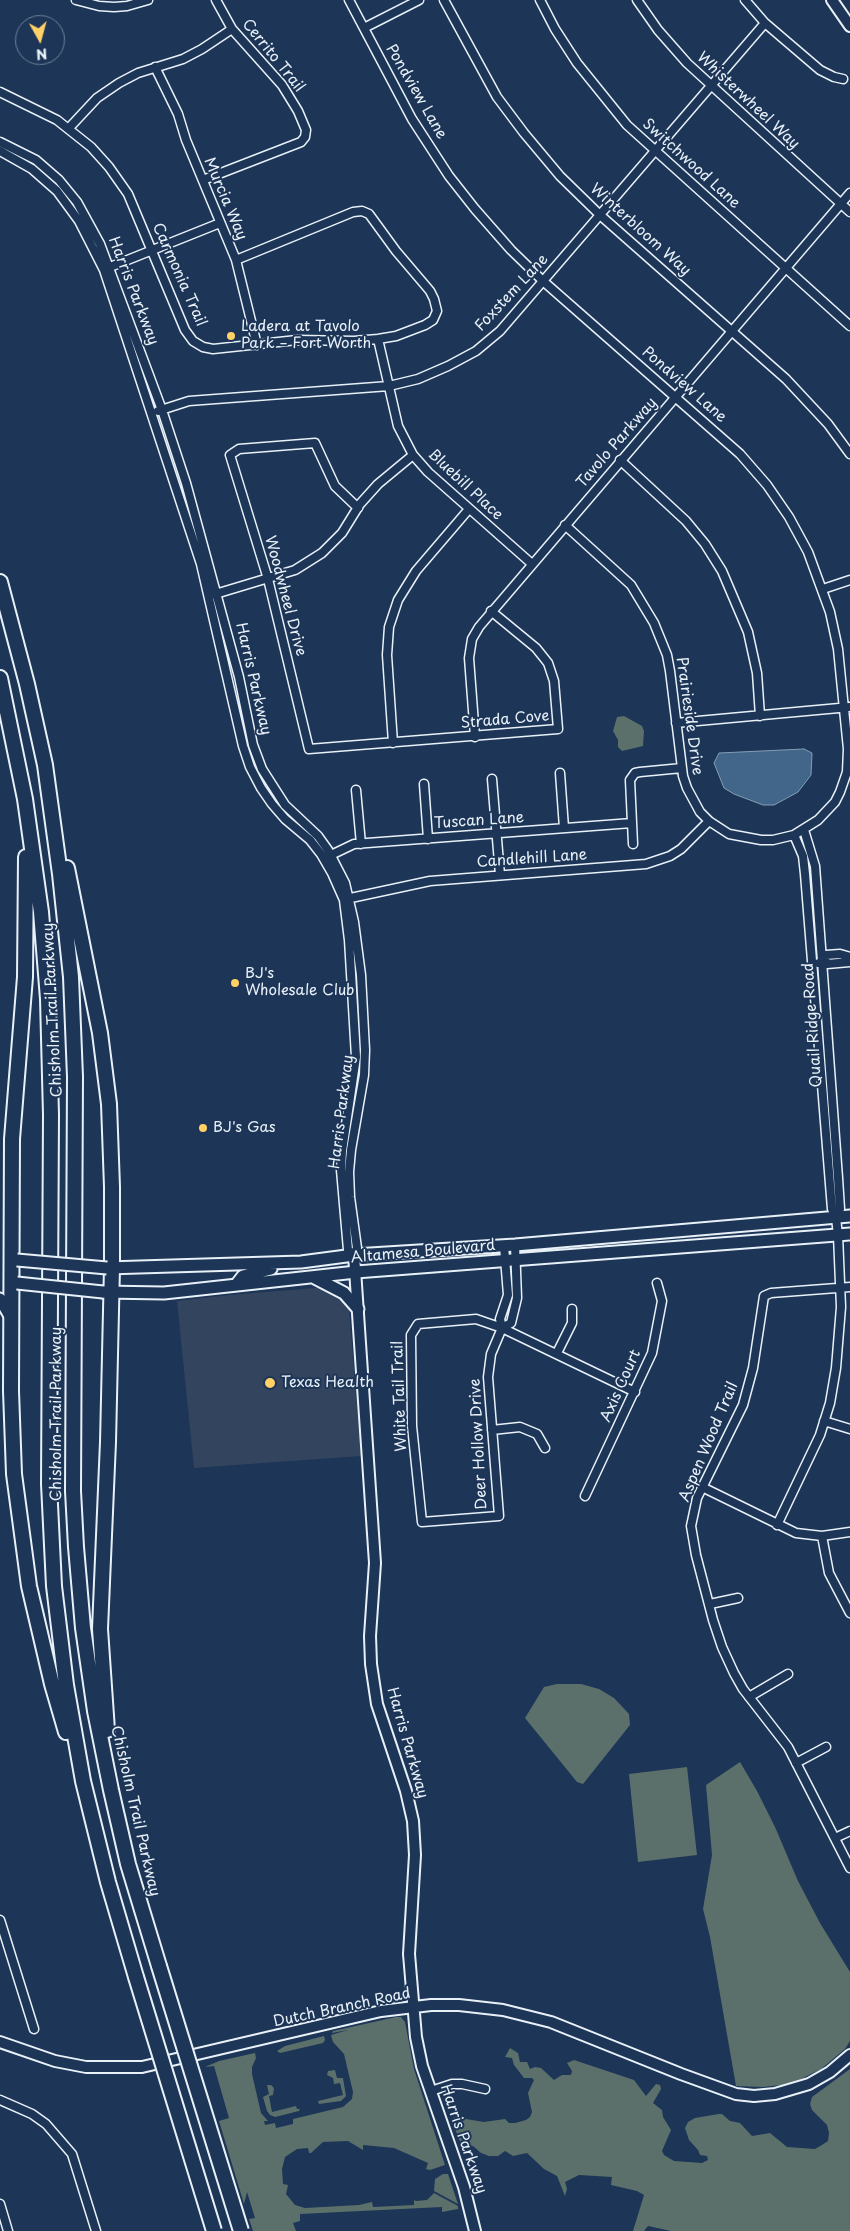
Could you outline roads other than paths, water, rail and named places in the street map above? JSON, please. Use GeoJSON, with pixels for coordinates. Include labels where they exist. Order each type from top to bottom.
{"type":"FeatureCollection","features":[{"type":"Feature","properties":{"kind":"highway","name":"Chisholm Trail Parkway"},"geometry":{"type":"LineString","coordinates":[[0,582],[31,701],[50,797],[68,942],[74,1045],[72,1467],[83,1628],[95,1711],[128,1864],[241,2231]]}},
{"type":"Feature","properties":{"kind":"highway","name":"Chisholm Trail Parkway"},"geometry":{"type":"LineString","coordinates":[[0,678],[25,799],[41,912],[48,999],[51,1168],[49,1466],[52,1564],[66,1685],[90,1811],[136,1977],[214,2231]]}},
{"type":"Feature","properties":{"kind":"highway"},"geometry":{"type":"LineString","coordinates":[[50,797],[78,914],[100,1034],[108,1104],[112,1187],[100,1642],[104,1707],[128,1864]]}},
{"type":"Feature","properties":{"kind":"highway"},"geometry":{"type":"LineString","coordinates":[[25,799],[27,950],[12,1117],[9,1259],[14,1474],[24,1559],[52,1684],[90,1811]]}},
{"type":"Feature","properties":{"kind":"main road","name":"Altamesa Boulevard"},"geometry":{"type":"LineString","coordinates":[[9,1259],[68,1266],[110,1268],[283,1263],[354,1255],[510,1245],[850,1216]]}},
{"type":"Feature","properties":{"kind":"main road"},"geometry":{"type":"LineString","coordinates":[[643,1250],[652,1243],[662,1240],[688,1238],[692,1235],[693,1230]]}},
{"type":"Feature","properties":{"kind":"main road","name":"Altamesa Boulevard"},"geometry":{"type":"LineString","coordinates":[[9,1282],[57,1289],[164,1293],[356,1272],[850,1234]]}},
{"type":"Feature","properties":{"kind":"main road"},"geometry":{"type":"LineString","coordinates":[[236,1285],[243,1276],[277,1267],[283,1263]]}},
{"type":"Feature","properties":{"kind":"main road"},"geometry":{"type":"LineString","coordinates":[[164,1293],[229,1278],[234,1273],[236,1265]]}},
{"type":"Feature","properties":{"kind":"main road"},"geometry":{"type":"LineString","coordinates":[[314,1278],[344,1293],[358,1308]]}},
{"type":"Feature","properties":{"kind":"main road"},"geometry":{"type":"LineString","coordinates":[[0,1299],[11,1317]]}},
{"type":"Feature","properties":{"kind":"street"},"geometry":{"type":"LineString","coordinates":[[76,0],[99,6],[114,7],[127,6],[148,0]]}},
{"type":"Feature","properties":{"kind":"street","name":"Cerrito Trail"},"geometry":{"type":"LineString","coordinates":[[203,180],[301,142],[305,137],[306,130],[304,120],[282,85],[232,29],[216,0]]}},
{"type":"Feature","properties":{"kind":"street","name":"Pondview Lane"},"geometry":{"type":"LineString","coordinates":[[349,0],[412,119],[475,210],[511,250],[543,281],[723,438],[767,485],[800,536],[823,589],[838,649],[847,707],[849,762],[847,782],[835,802],[827,812],[804,830],[794,835]]}},
{"type":"Feature","properties":{"kind":"street"},"geometry":{"type":"LineString","coordinates":[[364,28],[418,0]]}},
{"type":"Feature","properties":{"kind":"street","name":"Winterbloom Way"},"geometry":{"type":"LineString","coordinates":[[444,0],[497,97],[560,176],[600,215],[786,379],[828,424],[850,454]]}},
{"type":"Feature","properties":{"kind":"street","name":"Switchwood Lane"},"geometry":{"type":"LineString","coordinates":[[540,0],[555,30],[592,83],[627,125],[850,326]]}},
{"type":"Feature","properties":{"kind":"street","name":"Whisterwheel Way"},"geometry":{"type":"LineString","coordinates":[[637,0],[678,54],[710,86],[850,212]]}},
{"type":"Feature","properties":{"kind":"street"},"geometry":{"type":"LineString","coordinates":[[745,0],[765,23],[820,70],[834,78],[843,79]]}},
{"type":"Feature","properties":{"kind":"street"},"geometry":{"type":"LineString","coordinates":[[832,0],[850,26]]}},
{"type":"Feature","properties":{"kind":"street","name":"Foxstem Lane"},"geometry":{"type":"LineString","coordinates":[[152,413],[189,401],[389,386],[418,379],[476,351],[500,331],[765,23]]}},
{"type":"Feature","properties":{"kind":"street"},"geometry":{"type":"LineString","coordinates":[[69,128],[97,98],[138,74],[183,59],[232,29]]}},
{"type":"Feature","properties":{"kind":"street","name":"Murcia Way"},"geometry":{"type":"LineString","coordinates":[[155,67],[178,114],[186,140],[236,260],[256,345]]}},
{"type":"Feature","properties":{"kind":"street","name":"Carmonia Trail"},"geometry":{"type":"LineString","coordinates":[[0,92],[45,112],[69,128],[91,147],[109,167],[128,194],[177,313],[193,341],[213,349],[297,340],[354,341],[378,339],[396,336],[425,326],[433,320],[437,311],[430,291],[396,251],[369,214],[362,211],[353,212],[236,260]]}},
{"type":"Feature","properties":{"kind":"street","name":"Harris Parkway"},"geometry":{"type":"LineString","coordinates":[[0,142],[36,160],[59,180],[87,218],[162,410],[186,483],[213,595],[243,746],[250,766],[261,788],[272,804],[310,840],[321,854],[347,899],[356,1057],[342,1189],[348,1250],[354,1255],[356,1272],[375,1563],[370,1636],[371,1664],[377,1704],[406,1791],[413,1826],[415,1854],[409,1954],[412,2007],[422,2066],[464,2187],[475,2231]]}},
{"type":"Feature","properties":{"kind":"street","name":"Harris Parkway"},"geometry":{"type":"LineString","coordinates":[[0,152],[32,169],[57,191],[79,221],[107,268],[152,413],[239,676],[253,744],[262,770],[285,805],[318,836],[338,866],[347,899],[361,975],[364,1021],[364,1075],[346,1162]]}},
{"type":"Feature","properties":{"kind":"street","name":"Tavolo Parkway"},"geometry":{"type":"LineString","coordinates":[[474,737],[470,648],[479,627],[850,193]]}},
{"type":"Feature","properties":{"kind":"street"},"geometry":{"type":"LineString","coordinates":[[107,268],[220,223]]}},
{"type":"Feature","properties":{"kind":"street","name":"Bluebill Place"},"geometry":{"type":"LineString","coordinates":[[378,339],[398,426],[413,455],[428,472],[532,564]]}},
{"type":"Feature","properties":{"kind":"street","name":"Woodwheel Drive"},"geometry":{"type":"LineString","coordinates":[[309,749],[268,579],[230,455],[239,449],[315,443],[335,486],[358,508]]}},
{"type":"Feature","properties":{"kind":"street"},"geometry":{"type":"LineString","coordinates":[[213,595],[295,570],[322,553],[342,533],[358,508],[378,484],[413,455]]}},
{"type":"Feature","properties":{"kind":"street"},"geometry":{"type":"LineString","coordinates":[[620,460],[686,521],[705,544],[722,571],[748,632],[757,673],[760,716]]}},
{"type":"Feature","properties":{"kind":"street"},"geometry":{"type":"LineString","coordinates":[[393,743],[386,655],[389,627],[398,600],[416,571],[469,509]]}},
{"type":"Feature","properties":{"kind":"street","name":"Prairieside Drive"},"geometry":{"type":"LineString","coordinates":[[565,525],[622,576],[647,610],[667,655],[682,768],[687,788],[700,812],[709,821],[729,834],[746,839],[773,840],[794,835]]}},
{"type":"Feature","properties":{"kind":"street"},"geometry":{"type":"LineString","coordinates":[[823,589],[850,580]]}},
{"type":"Feature","properties":{"kind":"street","name":"Strada Cove"},"geometry":{"type":"LineString","coordinates":[[309,749],[558,730],[556,689],[548,663],[536,648],[491,611]]}},
{"type":"Feature","properties":{"kind":"street"},"geometry":{"type":"LineString","coordinates":[[676,723],[847,707]]}},
{"type":"Feature","properties":{"kind":"street"},"geometry":{"type":"LineString","coordinates":[[633,844],[629,784],[632,776],[640,772],[682,768]]}},
{"type":"Feature","properties":{"kind":"street"},"geometry":{"type":"LineString","coordinates":[[560,773],[564,828]]}},
{"type":"Feature","properties":{"kind":"street"},"geometry":{"type":"LineString","coordinates":[[492,779],[500,875]]}},
{"type":"Feature","properties":{"kind":"street"},"geometry":{"type":"LineString","coordinates":[[424,784],[428,839]]}},
{"type":"Feature","properties":{"kind":"street"},"geometry":{"type":"LineString","coordinates":[[356,790],[360,844]]}},
{"type":"Feature","properties":{"kind":"street","name":"Candlehill Lane"},"geometry":{"type":"LineString","coordinates":[[347,899],[430,881],[657,862],[681,850],[709,821]]}},
{"type":"Feature","properties":{"kind":"street","name":"Tuscan Lane"},"geometry":{"type":"LineString","coordinates":[[331,855],[349,846],[360,844],[632,823]]}},
{"type":"Feature","properties":{"kind":"street","name":"Quail Ridge Road"},"geometry":{"type":"LineString","coordinates":[[804,830],[815,866],[823,962],[840,1209],[836,1218]]}},
{"type":"Feature","properties":{"kind":"street","name":"Quail Ridge Road"},"geometry":{"type":"LineString","coordinates":[[777,1525],[802,1476],[824,1421],[836,1368],[846,1288],[836,1218],[832,1209],[803,856],[794,835]]}},
{"type":"Feature","properties":{"kind":"street"},"geometry":{"type":"LineString","coordinates":[[823,962],[826,956],[840,954],[850,958]]}},
{"type":"Feature","properties":{"kind":"street"},"geometry":{"type":"LineString","coordinates":[[812,963],[850,962]]}},
{"type":"Feature","properties":{"kind":"street"},"geometry":{"type":"LineString","coordinates":[[355,1022],[364,1021]]}},
{"type":"Feature","properties":{"kind":"street","name":"Deer Hollow Drive"},"geometry":{"type":"LineString","coordinates":[[510,1245],[510,1260]]}},
{"type":"Feature","properties":{"kind":"street","name":"Deer Hollow Drive"},"geometry":{"type":"LineString","coordinates":[[422,1522],[499,1516],[488,1376],[490,1354],[502,1328],[511,1322],[517,1298],[510,1260],[510,1245]]}},
{"type":"Feature","properties":{"kind":"street","name":"Axis Court"},"geometry":{"type":"LineString","coordinates":[[585,1496],[652,1354],[662,1301],[657,1283]]}},
{"type":"Feature","properties":{"kind":"street","name":"Aspen Wood Trail"},"geometry":{"type":"LineString","coordinates":[[846,1288],[770,1292],[764,1296],[753,1368],[743,1404],[702,1487],[692,1516],[691,1526],[696,1555],[722,1647],[734,1673],[749,1697],[779,1734],[850,1868]]}},
{"type":"Feature","properties":{"kind":"street"},"geometry":{"type":"LineString","coordinates":[[557,1353],[572,1323],[572,1309]]}},
{"type":"Feature","properties":{"kind":"street","name":"White Tail Trail"},"geometry":{"type":"LineString","coordinates":[[422,1522],[412,1426],[411,1335],[418,1324],[476,1319],[502,1328],[557,1353],[634,1392]]}},
{"type":"Feature","properties":{"kind":"street"},"geometry":{"type":"LineString","coordinates":[[824,1421],[850,1429]]}},
{"type":"Feature","properties":{"kind":"street"},"geometry":{"type":"LineString","coordinates":[[492,1430],[520,1427],[537,1434],[545,1448]]}},
{"type":"Feature","properties":{"kind":"street"},"geometry":{"type":"LineString","coordinates":[[702,1487],[796,1533],[822,1536],[850,1532]]}},
{"type":"Feature","properties":{"kind":"street"},"geometry":{"type":"LineString","coordinates":[[822,1536],[829,1574],[850,1613]]}},
{"type":"Feature","properties":{"kind":"street"},"geometry":{"type":"LineString","coordinates":[[710,1604],[738,1598]]}},
{"type":"Feature","properties":{"kind":"street"},"geometry":{"type":"LineString","coordinates":[[749,1697],[788,1674]]}},
{"type":"Feature","properties":{"kind":"street"},"geometry":{"type":"LineString","coordinates":[[796,1763],[826,1746]]}},
{"type":"Feature","properties":{"kind":"street"},"geometry":{"type":"LineString","coordinates":[[835,1838],[850,1831]]}},
{"type":"Feature","properties":{"kind":"street"},"geometry":{"type":"LineString","coordinates":[[0,1920],[2,1932],[34,2028]]}},
{"type":"Feature","properties":{"kind":"street","name":"Dutch Branch Road"},"geometry":{"type":"LineString","coordinates":[[0,2042],[55,2061],[86,2067],[142,2067],[382,2011],[452,2005],[481,2006],[551,2022],[736,2094],[754,2096],[775,2094],[808,2084],[830,2072],[850,2055]]}},
{"type":"Feature","properties":{"kind":"street"},"geometry":{"type":"LineString","coordinates":[[431,2091],[452,2084],[462,2084],[484,2089]]}},
{"type":"Feature","properties":{"kind":"street"},"geometry":{"type":"LineString","coordinates":[[0,2100],[32,2114],[46,2124],[72,2154],[96,2231]]}},
{"type":"Feature","properties":{"kind":"street"},"geometry":{"type":"LineString","coordinates":[[0,2204],[8,2231]]}},
{"type":"Feature","properties":{"kind":"place","name":"Ladera at Tavolo Park – Fort Worth"},"geometry":{"type":"Point","coordinates":[231,336]}},
{"type":"Feature","properties":{"kind":"place","name":"BJ's Wholesale Club"},"geometry":{"type":"Point","coordinates":[235,983]}},
{"type":"Feature","properties":{"kind":"place","name":"BJ's Gas"},"geometry":{"type":"Point","coordinates":[203,1128]}},
{"type":"Feature","properties":{"kind":"place","name":"Texas Health"},"geometry":{"type":"Point","coordinates":[270,1383]}}]}
